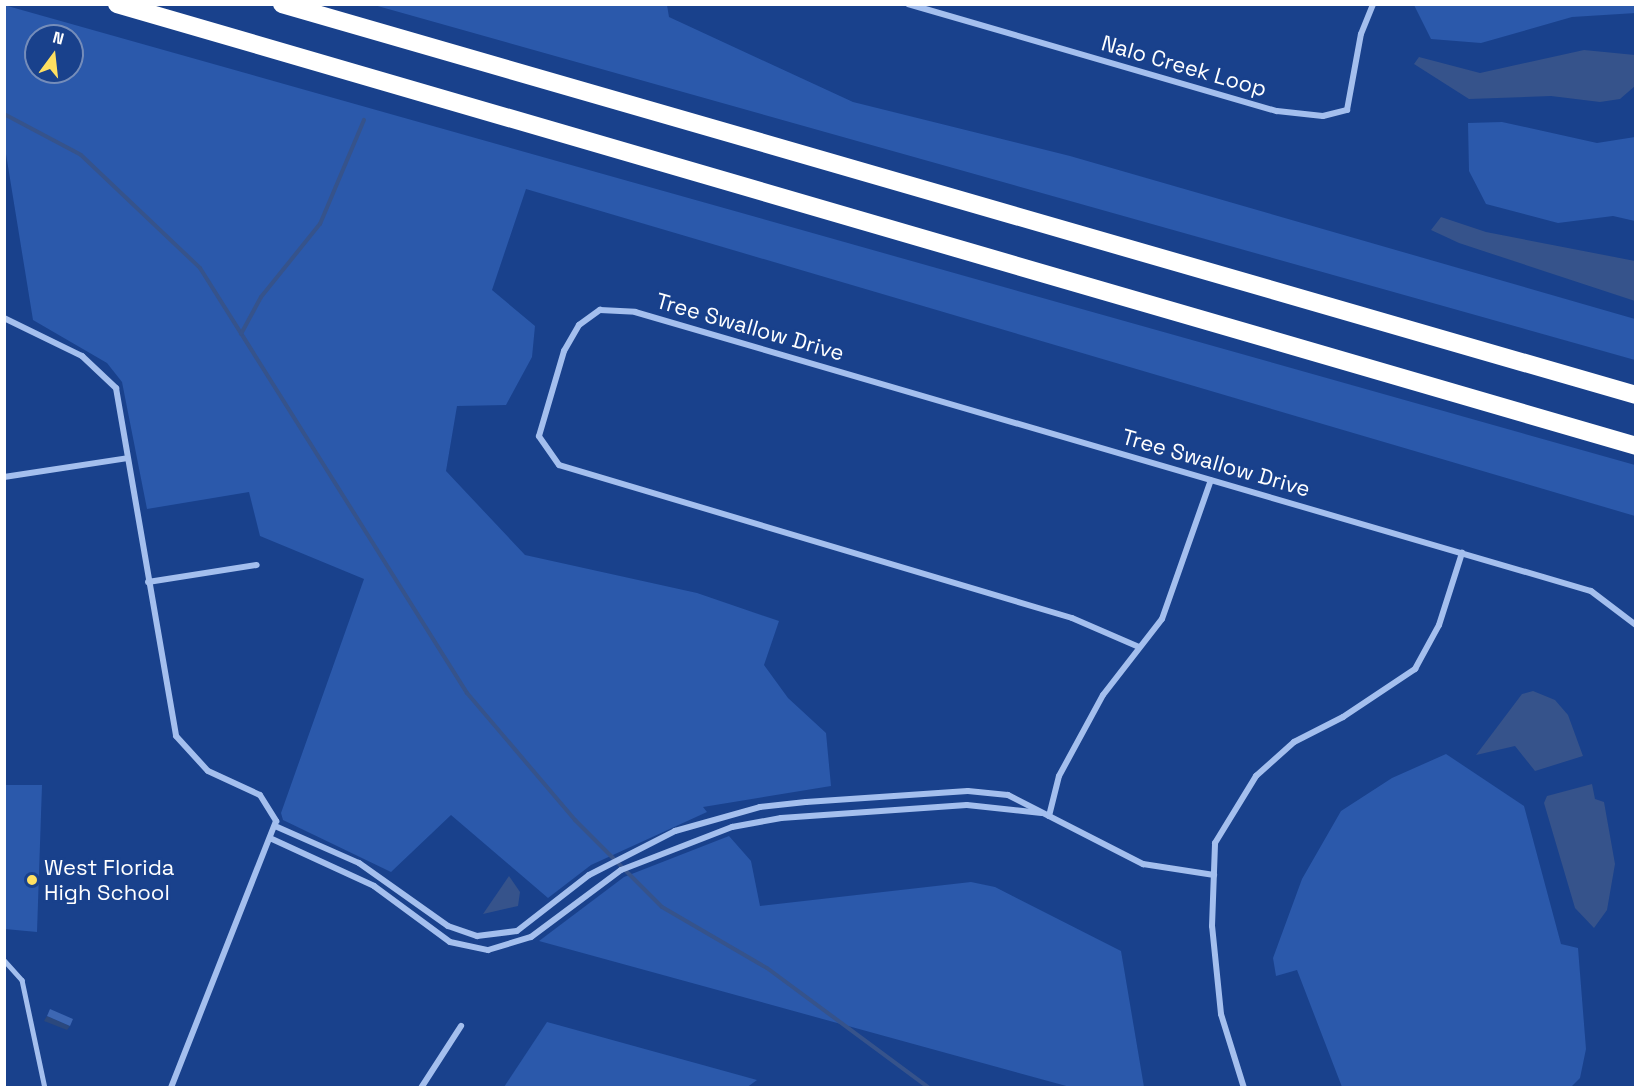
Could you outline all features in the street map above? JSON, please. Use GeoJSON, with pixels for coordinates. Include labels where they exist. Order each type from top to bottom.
{"type":"FeatureCollection","features":[{"type":"Feature","properties":{"kind":"highway"},"geometry":{"type":"LineString","coordinates":[[117,4],[1635,446]]}},
{"type":"Feature","properties":{"kind":"highway"},"geometry":{"type":"LineString","coordinates":[[282,4],[1635,395]]}},
{"type":"Feature","properties":{"kind":"street","name":"Nalo Creek Loop"},"geometry":{"type":"LineString","coordinates":[[908,4],[1277,111],[1323,116],[1347,110],[1359,43],[1373,4]]}},
{"type":"Feature","properties":{"kind":"street","name":"Tree Swallow Drive"},"geometry":{"type":"LineString","coordinates":[[1139,647],[1072,618],[559,465],[539,436],[564,351],[579,325],[600,310],[635,312],[1591,591],[1635,625]]}},
{"type":"Feature","properties":{"kind":"street"},"geometry":{"type":"LineString","coordinates":[[4,318],[43,333],[103,369],[116,388],[176,736],[208,771],[260,795],[272,807],[275,826],[272,839],[171,1088]]}},
{"type":"Feature","properties":{"kind":"street"},"geometry":{"type":"LineString","coordinates":[[4,477],[128,458]]}},
{"type":"Feature","properties":{"kind":"street"},"geometry":{"type":"LineString","coordinates":[[1046,814],[1059,776],[1103,695],[1139,647],[1176,589],[1211,480]]}},
{"type":"Feature","properties":{"kind":"street"},"geometry":{"type":"LineString","coordinates":[[1244,1088],[1221,1014],[1212,926],[1215,843],[1256,776],[1294,742],[1344,717],[1415,669],[1439,625],[1462,553]]}},
{"type":"Feature","properties":{"kind":"street"},"geometry":{"type":"LineString","coordinates":[[148,582],[256,565]]}},
{"type":"Feature","properties":{"kind":"street"},"geometry":{"type":"LineString","coordinates":[[275,826],[344,855],[416,899],[458,932],[502,935],[530,923],[589,875],[638,848],[734,813],[847,800],[942,792],[1008,795],[1143,864],[1214,875]]}},
{"type":"Feature","properties":{"kind":"street"},"geometry":{"type":"LineString","coordinates":[[941,807],[942,792]]}},
{"type":"Feature","properties":{"kind":"street"},"geometry":{"type":"LineString","coordinates":[[847,800],[848,812]]}},
{"type":"Feature","properties":{"kind":"street"},"geometry":{"type":"LineString","coordinates":[[272,839],[355,875],[409,910],[450,942],[488,950],[531,938],[596,884],[646,857],[751,823],[848,812],[941,807],[1046,814]]}},
{"type":"Feature","properties":{"kind":"street"},"geometry":{"type":"LineString","coordinates":[[409,910],[416,899]]}},
{"type":"Feature","properties":{"kind":"street"},"geometry":{"type":"LineString","coordinates":[[421,1088],[461,1026]]}},
{"type":"Feature","properties":{"kind":"lane"},"geometry":{"type":"LineString","coordinates":[[4,960],[22,981],[45,1088]]}},
{"type":"Feature","properties":{"kind":"shaded area"},"geometry":{"type":"Polygon","coordinates":[[[1635,4],[1636,13],[1572,17],[1481,43],[1431,39],[1414,5],[1635,4]]]}},
{"type":"Feature","properties":{"kind":"shaded area"},"geometry":{"type":"Polygon","coordinates":[[[4,5],[71,24],[24,24],[24,84],[84,84],[84,28],[1635,465],[1635,516],[526,189],[492,290],[535,326],[532,357],[506,405],[457,406],[446,471],[525,555],[697,593],[779,621],[764,665],[788,698],[826,733],[831,786],[703,807],[707,812],[591,865],[548,898],[451,815],[391,872],[283,820],[281,813],[364,579],[260,536],[249,492],[147,509],[122,382],[107,363],[33,320],[5,148],[4,5]]]}},
{"type":"Feature","properties":{"kind":"shaded area"},"geometry":{"type":"Polygon","coordinates":[[[374,5],[667,5],[669,17],[853,102],[1070,156],[1635,319],[1635,360],[374,5]]]}},
{"type":"Feature","properties":{"kind":"shaded area"},"geometry":{"type":"Polygon","coordinates":[[[1584,50],[1635,55],[1635,86],[1620,99],[1600,102],[1551,96],[1469,99],[1414,64],[1419,57],[1480,73],[1584,50]]]}},
{"type":"Feature","properties":{"kind":"shaded area"},"geometry":{"type":"Polygon","coordinates":[[[1502,122],[1597,143],[1635,137],[1635,221],[1613,216],[1558,223],[1486,204],[1469,171],[1468,123],[1502,122]]]}},
{"type":"Feature","properties":{"kind":"shaded area"},"geometry":{"type":"Polygon","coordinates":[[[1441,217],[1486,232],[1635,261],[1635,301],[1459,243],[1431,230],[1441,217]]]}},
{"type":"Feature","properties":{"kind":"shaded area"},"geometry":{"type":"Polygon","coordinates":[[[1533,691],[1555,700],[1568,715],[1583,756],[1535,771],[1515,746],[1476,755],[1522,694],[1533,691]]]}},
{"type":"Feature","properties":{"kind":"shaded area"},"geometry":{"type":"Polygon","coordinates":[[[1446,754],[1524,806],[1561,944],[1578,948],[1586,1049],[1580,1078],[1571,1087],[1342,1087],[1297,970],[1276,976],[1273,958],[1302,879],[1341,811],[1392,778],[1446,754]]]}},
{"type":"Feature","properties":{"kind":"shaded area"},"geometry":{"type":"Polygon","coordinates":[[[1592,784],[1595,799],[1604,802],[1615,864],[1607,910],[1594,928],[1575,908],[1544,803],[1547,796],[1592,784]]]}},
{"type":"Feature","properties":{"kind":"shaded area"},"geometry":{"type":"Polygon","coordinates":[[[5,785],[42,785],[37,932],[5,929],[5,785]]]}},
{"type":"Feature","properties":{"kind":"shaded area"},"geometry":{"type":"Polygon","coordinates":[[[729,836],[751,861],[760,906],[971,882],[995,887],[1121,951],[1144,1087],[1070,1087],[539,941],[624,877],[729,836]]]}},
{"type":"Feature","properties":{"kind":"shaded area"},"geometry":{"type":"Polygon","coordinates":[[[509,876],[520,892],[518,906],[483,914],[509,876]]]}},
{"type":"Feature","properties":{"kind":"shaded area"},"geometry":{"type":"Polygon","coordinates":[[[547,1022],[757,1080],[746,1088],[504,1087],[547,1022]]]}},
{"type":"Feature","properties":{"kind":"building"},"geometry":{"type":"Polygon","coordinates":[[[50,1009],[73,1019],[70,1026],[47,1016],[50,1009]]]}},
{"type":"Feature","properties":{"kind":"waterway"},"geometry":{"type":"LineString","coordinates":[[4,114],[81,155],[200,268],[467,693],[575,820],[662,907],[767,968],[929,1088]]}},
{"type":"Feature","properties":{"kind":"waterway"},"geometry":{"type":"LineString","coordinates":[[241,334],[261,297],[320,224],[364,120]]}},
{"type":"Feature","properties":{"kind":"place","name":"West Florida High School"},"geometry":{"type":"Point","coordinates":[32,880]}}]}
